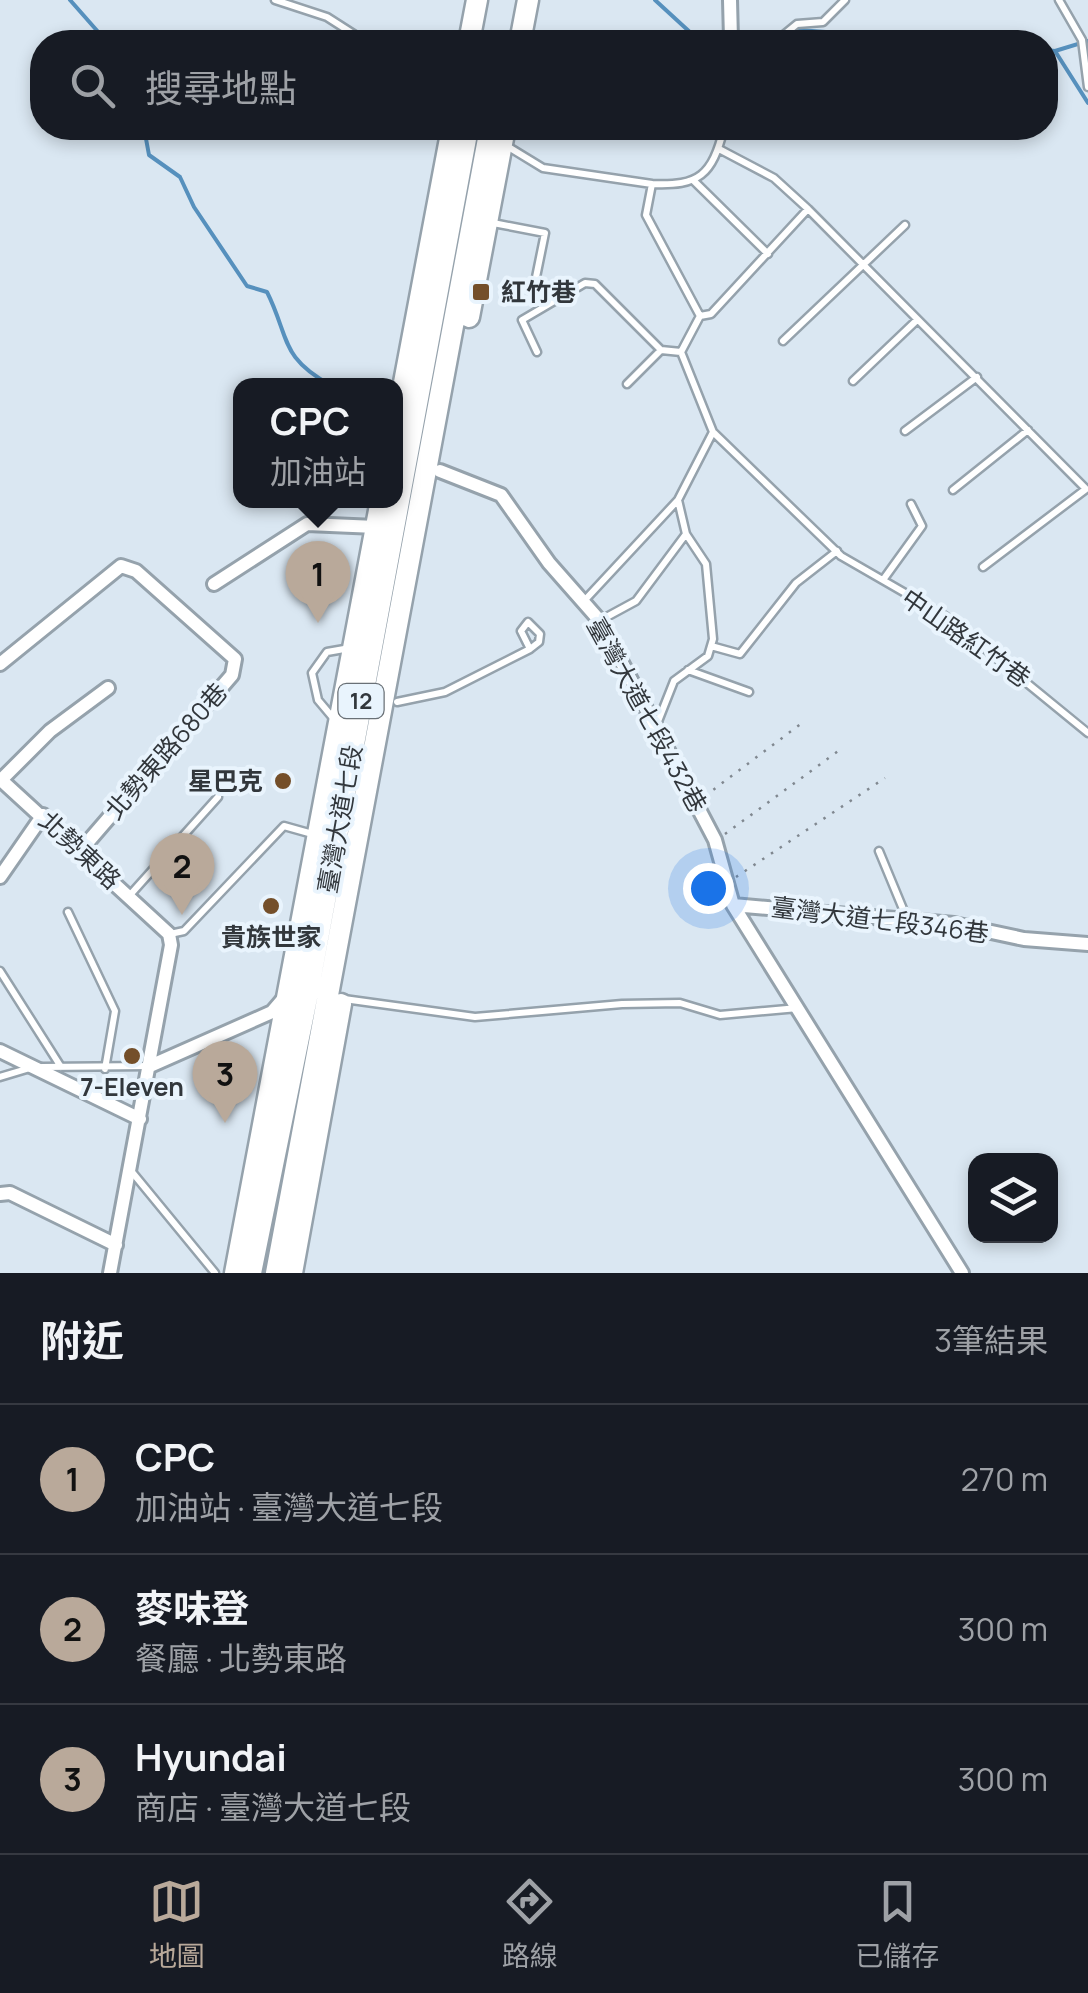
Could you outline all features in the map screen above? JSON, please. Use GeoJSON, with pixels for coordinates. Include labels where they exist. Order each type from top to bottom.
{"type":"FeatureCollection","features":[{"type":"Feature","properties":{"kind":"main road"},"geometry":{"type":"LineString","coordinates":[[471,30],[477,0]]}},
{"type":"Feature","properties":{"kind":"main road"},"geometry":{"type":"LineString","coordinates":[[484,30],[489,0]]}},
{"type":"Feature","properties":{"kind":"main road"},"geometry":{"type":"LineString","coordinates":[[508,30],[514,0]]}},
{"type":"Feature","properties":{"kind":"main road"},"geometry":{"type":"LineString","coordinates":[[522,30],[528,0]]}},
{"type":"Feature","properties":{"kind":"main road"},"geometry":{"type":"LineString","coordinates":[[403,389],[450,140]]}},
{"type":"Feature","properties":{"kind":"main road","name":"臺灣大道七段"},"geometry":{"type":"LineString","coordinates":[[403,478],[485,140]]}},
{"type":"Feature","properties":{"kind":"main road","name":"臺灣大道七段"},"geometry":{"type":"LineString","coordinates":[[235,1273],[318,995],[396,702],[400,651],[485,140]]}},
{"type":"Feature","properties":{"kind":"main road","name":"臺灣大道七段"},"geometry":{"type":"LineString","coordinates":[[251,1273],[440,471],[487,222],[487,140]]}},
{"type":"Feature","properties":{"kind":"main road","name":"臺灣大道七段"},"geometry":{"type":"LineString","coordinates":[[362,647],[380,508]]}},
{"type":"Feature","properties":{"kind":"main road","name":"臺灣大道七段"},"geometry":{"type":"LineString","coordinates":[[292,1273],[348,725],[362,647],[396,508]]}},
{"type":"Feature","properties":{"kind":"main road","name":"臺灣大道七段"},"geometry":{"type":"LineString","coordinates":[[276,1273],[318,995],[318,836],[348,725]]}},
{"type":"Feature","properties":{"kind":"street"},"geometry":{"type":"LineString","coordinates":[[730,0],[730,30]]}},
{"type":"Feature","properties":{"kind":"street","name":"臺灣大道七段432巷"},"geometry":{"type":"LineString","coordinates":[[440,471],[501,495],[600,621],[658,724],[716,840],[733,905]]}},
{"type":"Feature","properties":{"kind":"street"},"geometry":{"type":"LineString","coordinates":[[214,584],[307,524],[376,528]]}},
{"type":"Feature","properties":{"kind":"street","name":"北勢東路680巷"},"geometry":{"type":"LineString","coordinates":[[0,664],[120,566],[136,571],[237,665],[81,850]]}},
{"type":"Feature","properties":{"kind":"street"},"geometry":{"type":"LineString","coordinates":[[0,779],[50,731],[108,688]]}},
{"type":"Feature","properties":{"kind":"street","name":"北勢東路"},"geometry":{"type":"LineString","coordinates":[[0,779],[169,934]]}},
{"type":"Feature","properties":{"kind":"street"},"geometry":{"type":"LineString","coordinates":[[0,877],[43,815]]}},
{"type":"Feature","properties":{"kind":"street","name":"臺灣大道七段346巷"},"geometry":{"type":"LineString","coordinates":[[733,905],[798,908],[1088,944]]}},
{"type":"Feature","properties":{"kind":"street","name":"臺灣大道七段346巷"},"geometry":{"type":"LineString","coordinates":[[733,905],[962,1273]]}},
{"type":"Feature","properties":{"kind":"street"},"geometry":{"type":"LineString","coordinates":[[110,1273],[150,1066],[171,945],[169,934]]}},
{"type":"Feature","properties":{"kind":"street"},"geometry":{"type":"LineString","coordinates":[[150,1066],[318,995]]}},
{"type":"Feature","properties":{"kind":"street"},"geometry":{"type":"LineString","coordinates":[[0,1051],[140,1119]]}},
{"type":"Feature","properties":{"kind":"street"},"geometry":{"type":"LineString","coordinates":[[0,1194],[10,1194],[116,1245]]}},
{"type":"Feature","properties":{"kind":"lane"},"geometry":{"type":"LineString","coordinates":[[276,0],[326,17],[347,30]]}},
{"type":"Feature","properties":{"kind":"lane"},"geometry":{"type":"LineString","coordinates":[[789,30],[797,24],[823,22],[844,0]]}},
{"type":"Feature","properties":{"kind":"lane"},"geometry":{"type":"LineString","coordinates":[[1059,0],[1085,40],[1088,87]]}},
{"type":"Feature","properties":{"kind":"lane"},"geometry":{"type":"LineString","coordinates":[[501,140],[543,168],[687,186],[719,148],[721,140]]}},
{"type":"Feature","properties":{"kind":"lane"},"geometry":{"type":"LineString","coordinates":[[719,148],[774,178],[808,209],[1086,489],[984,567]]}},
{"type":"Feature","properties":{"kind":"lane"},"geometry":{"type":"LineString","coordinates":[[693,180],[768,254]]}},
{"type":"Feature","properties":{"kind":"lane"},"geometry":{"type":"LineString","coordinates":[[652,184],[646,216],[700,316]]}},
{"type":"Feature","properties":{"kind":"lane"},"geometry":{"type":"LineString","coordinates":[[700,316],[711,314],[808,209]]}},
{"type":"Feature","properties":{"kind":"lane"},"geometry":{"type":"LineString","coordinates":[[487,222],[545,233],[533,292]]}},
{"type":"Feature","properties":{"kind":"lane"},"geometry":{"type":"LineString","coordinates":[[782,341],[905,225]]}},
{"type":"Feature","properties":{"kind":"lane"},"geometry":{"type":"LineString","coordinates":[[537,352],[522,320],[585,283],[594,284],[661,350],[681,352],[700,316]]}},
{"type":"Feature","properties":{"kind":"lane"},"geometry":{"type":"LineString","coordinates":[[853,380],[917,320]]}},
{"type":"Feature","properties":{"kind":"lane"},"geometry":{"type":"LineString","coordinates":[[627,384],[661,350]]}},
{"type":"Feature","properties":{"kind":"lane","name":"中山路紅竹巷"},"geometry":{"type":"LineString","coordinates":[[681,352],[712,432],[837,550],[945,616],[1088,733]]}},
{"type":"Feature","properties":{"kind":"lane"},"geometry":{"type":"LineString","coordinates":[[905,431],[977,377]]}},
{"type":"Feature","properties":{"kind":"lane"},"geometry":{"type":"LineString","coordinates":[[953,490],[1028,430]]}},
{"type":"Feature","properties":{"kind":"lane"},"geometry":{"type":"LineString","coordinates":[[583,602],[678,500],[712,432]]}},
{"type":"Feature","properties":{"kind":"lane"},"geometry":{"type":"LineString","coordinates":[[658,724],[674,681],[708,656],[711,646],[710,580],[706,564],[686,534],[678,500]]}},
{"type":"Feature","properties":{"kind":"lane"},"geometry":{"type":"LineString","coordinates":[[883,580],[922,526],[911,504]]}},
{"type":"Feature","properties":{"kind":"lane"},"geometry":{"type":"LineString","coordinates":[[600,621],[636,601],[686,534]]}},
{"type":"Feature","properties":{"kind":"lane"},"geometry":{"type":"LineString","coordinates":[[711,646],[740,654],[796,583],[837,550]]}},
{"type":"Feature","properties":{"kind":"lane"},"geometry":{"type":"LineString","coordinates":[[348,725],[318,700],[312,673],[327,652],[362,647],[400,651]]}},
{"type":"Feature","properties":{"kind":"lane"},"geometry":{"type":"LineString","coordinates":[[396,702],[445,692],[530,649]]}},
{"type":"Feature","properties":{"kind":"lane"},"geometry":{"type":"LineString","coordinates":[[687,670],[749,692]]}},
{"type":"Feature","properties":{"kind":"lane"},"geometry":{"type":"LineString","coordinates":[[129,896],[218,797]]}},
{"type":"Feature","properties":{"kind":"lane"},"geometry":{"type":"LineString","coordinates":[[169,934],[184,932],[284,826],[318,836]]}},
{"type":"Feature","properties":{"kind":"lane"},"geometry":{"type":"LineString","coordinates":[[879,852],[909,922]]}},
{"type":"Feature","properties":{"kind":"lane"},"geometry":{"type":"LineString","coordinates":[[68,912],[115,1011],[104,1069]]}},
{"type":"Feature","properties":{"kind":"lane"},"geometry":{"type":"LineString","coordinates":[[0,971],[61,1068]]}},
{"type":"Feature","properties":{"kind":"lane"},"geometry":{"type":"LineString","coordinates":[[318,995],[475,1017],[622,1004],[680,1003],[720,1014],[799,1008]]}},
{"type":"Feature","properties":{"kind":"lane"},"geometry":{"type":"LineString","coordinates":[[0,1077],[34,1067],[150,1066]]}},
{"type":"Feature","properties":{"kind":"lane"},"geometry":{"type":"LineString","coordinates":[[131,1171],[216,1273]]}},
{"type":"Feature","properties":{"kind":"path"},"geometry":{"type":"LineString","coordinates":[[696,802],[802,724]]}},
{"type":"Feature","properties":{"kind":"path"},"geometry":{"type":"LineString","coordinates":[[716,840],[841,749]]}},
{"type":"Feature","properties":{"kind":"path"},"geometry":{"type":"LineString","coordinates":[[727,883],[885,778]]}},
{"type":"Feature","properties":{"kind":"waterway"},"geometry":{"type":"LineString","coordinates":[[70,0],[96,30]]}},
{"type":"Feature","properties":{"kind":"waterway"},"geometry":{"type":"LineString","coordinates":[[655,0],[688,30]]}},
{"type":"Feature","properties":{"kind":"waterway"},"geometry":{"type":"LineString","coordinates":[[1058,50],[1088,41]]}},
{"type":"Feature","properties":{"kind":"waterway"},"geometry":{"type":"LineString","coordinates":[[1058,56],[1088,103]]}},
{"type":"Feature","properties":{"kind":"waterway"},"geometry":{"type":"LineString","coordinates":[[146,140],[149,155],[180,177],[194,207],[247,286],[267,292],[294,356],[318,378]]}},
{"type":"Feature","properties":{"kind":"place","name":"紅竹巷"},"geometry":{"type":"Point","coordinates":[481,292]}},
{"type":"Feature","properties":{"kind":"place","name":"CPC"},"geometry":{"type":"Point","coordinates":[318,623]}},
{"type":"Feature","properties":{"kind":"place","name":"星巴克"},"geometry":{"type":"Point","coordinates":[283,781]}},
{"type":"Feature","properties":{"kind":"place","name":"貴族世家"},"geometry":{"type":"Point","coordinates":[271,906]}},
{"type":"Feature","properties":{"kind":"place","name":"麥味登"},"geometry":{"type":"Point","coordinates":[182,915]}},
{"type":"Feature","properties":{"kind":"place","name":"7-Eleven"},"geometry":{"type":"Point","coordinates":[132,1056]}},
{"type":"Feature","properties":{"kind":"place","name":"Hyundai"},"geometry":{"type":"Point","coordinates":[225,1123]}}]}
